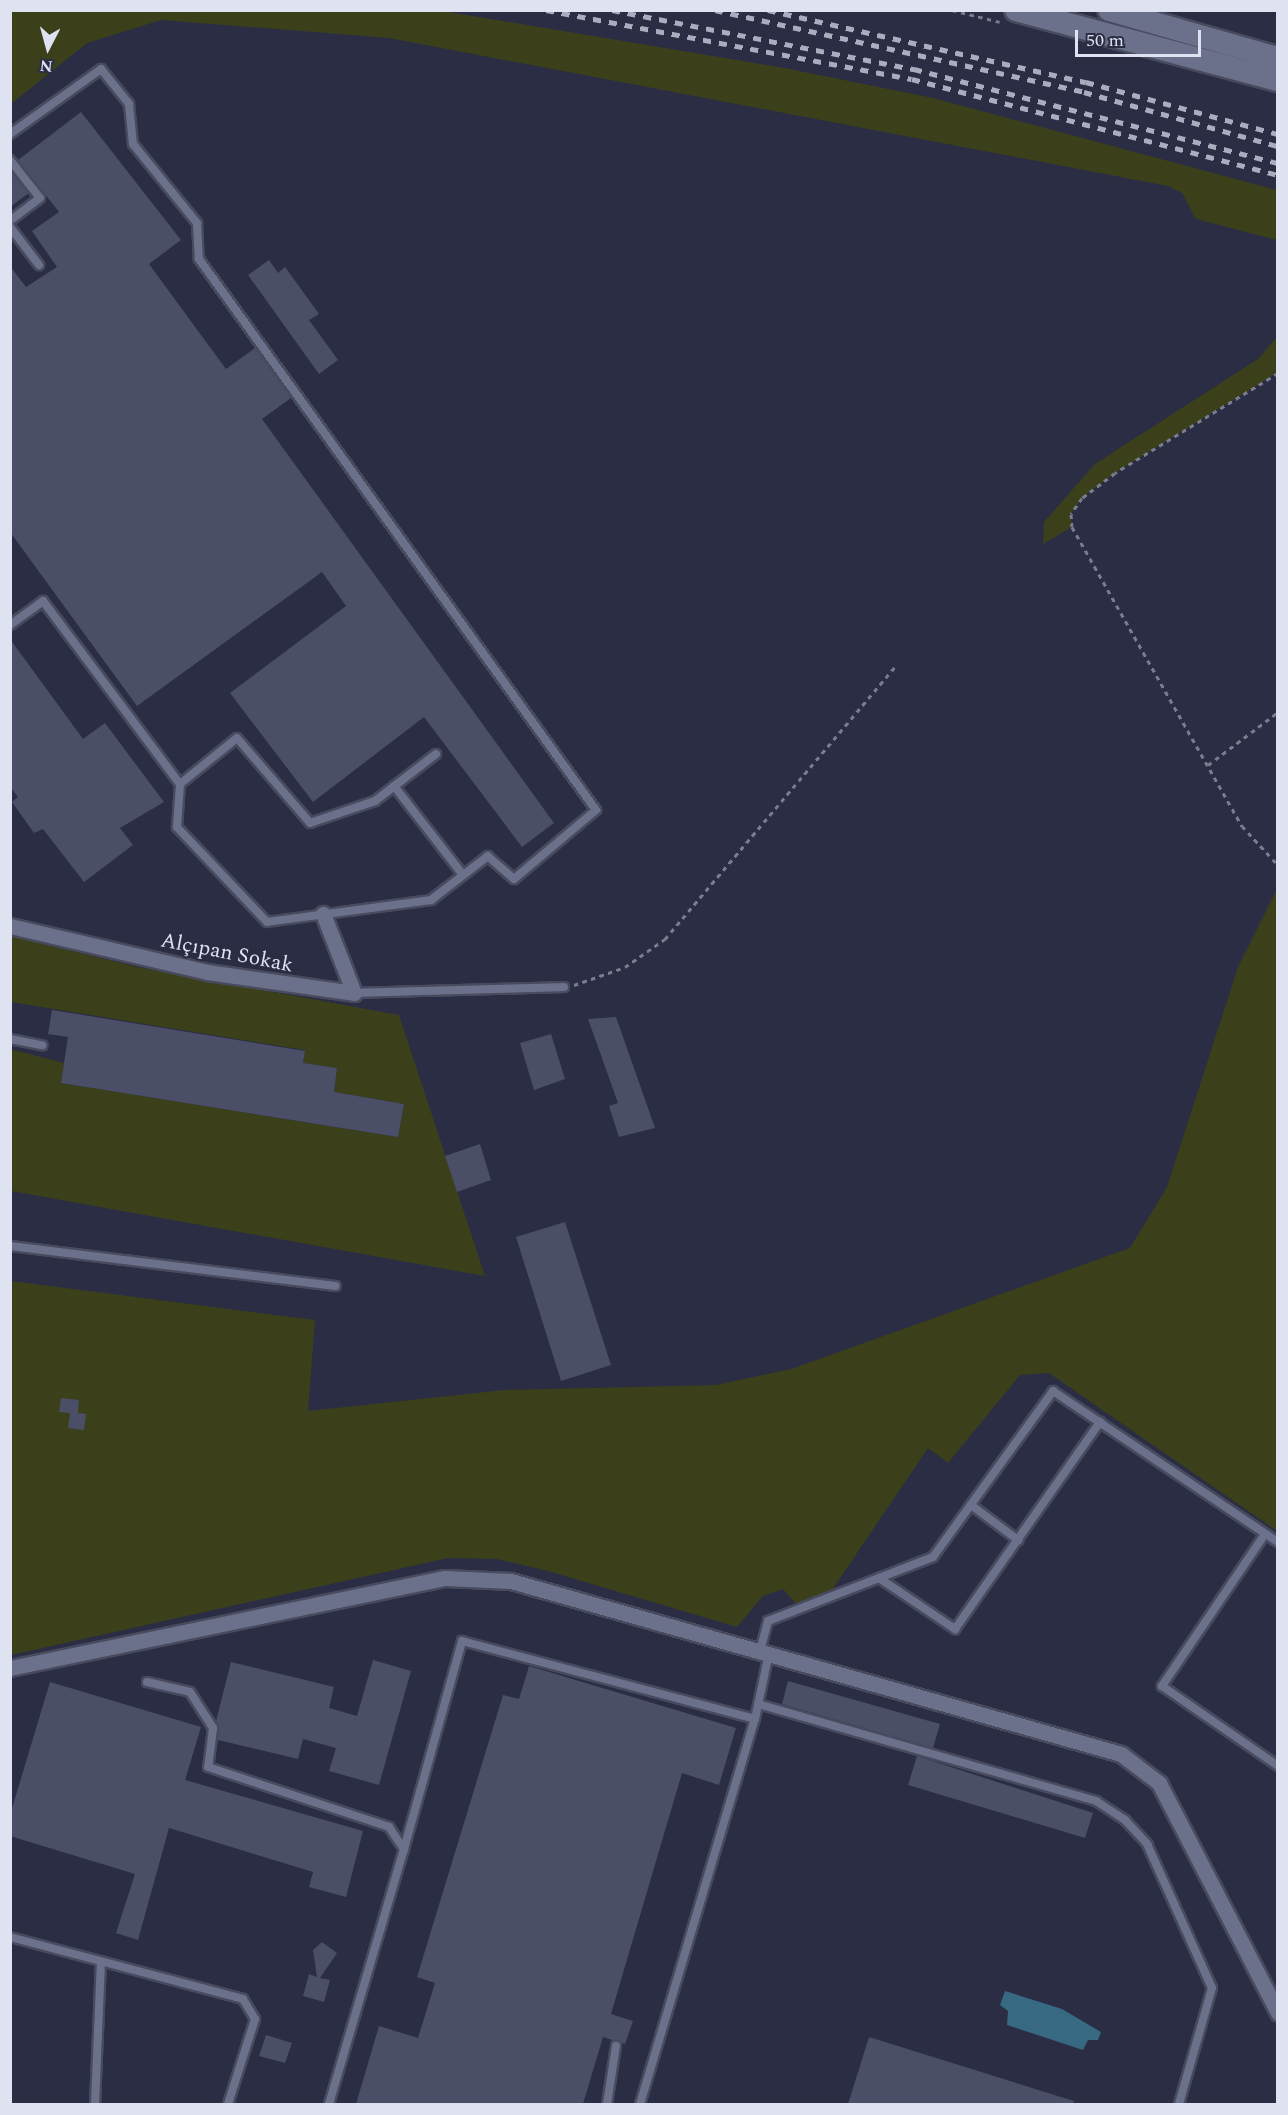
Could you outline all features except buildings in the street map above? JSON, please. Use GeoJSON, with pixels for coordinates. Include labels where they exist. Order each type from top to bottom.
{"type":"FeatureCollection","features":[{"type":"Feature","properties":{"kind":"main road"},"geometry":{"type":"LineString","coordinates":[[1016,10],[1278,80]]}},
{"type":"Feature","properties":{"kind":"main road"},"geometry":{"type":"LineString","coordinates":[[1109,10],[1278,58]]}},
{"type":"Feature","properties":{"kind":"street"},"geometry":{"type":"LineString","coordinates":[[323,914],[354,993]]}},
{"type":"Feature","properties":{"kind":"street","name":"Alçıpan Sokak"},"geometry":{"type":"LineString","coordinates":[[10,926],[196,970],[354,993]]}},
{"type":"Feature","properties":{"kind":"street"},"geometry":{"type":"LineString","coordinates":[[10,1668],[466,1575],[511,1581],[1090,1742],[1140,1766],[1159,1783],[1278,2013]]}},
{"type":"Feature","properties":{"kind":"lane"},"geometry":{"type":"LineString","coordinates":[[10,134],[101,69],[129,104],[133,144],[196,223],[199,259],[596,810],[514,879],[488,856],[431,900],[267,922],[177,827],[180,784],[43,601],[10,625]]}},
{"type":"Feature","properties":{"kind":"lane"},"geometry":{"type":"LineString","coordinates":[[10,160],[40,198],[10,221]]}},
{"type":"Feature","properties":{"kind":"lane"},"geometry":{"type":"LineString","coordinates":[[10,227],[39,265]]}},
{"type":"Feature","properties":{"kind":"lane"},"geometry":{"type":"LineString","coordinates":[[180,784],[237,738],[310,822],[375,801],[436,754]]}},
{"type":"Feature","properties":{"kind":"lane"},"geometry":{"type":"LineString","coordinates":[[394,786],[463,875]]}},
{"type":"Feature","properties":{"kind":"lane"},"geometry":{"type":"LineString","coordinates":[[354,993],[564,987]]}},
{"type":"Feature","properties":{"kind":"lane"},"geometry":{"type":"LineString","coordinates":[[10,1039],[42,1045]]}},
{"type":"Feature","properties":{"kind":"lane"},"geometry":{"type":"LineString","coordinates":[[10,1246],[336,1286]]}},
{"type":"Feature","properties":{"kind":"lane"},"geometry":{"type":"LineString","coordinates":[[640,2104],[755,1719],[768,1622],[933,1557],[1053,1391],[1278,1542]]}},
{"type":"Feature","properties":{"kind":"lane"},"geometry":{"type":"LineString","coordinates":[[879,1578],[955,1629],[1100,1422]]}},
{"type":"Feature","properties":{"kind":"lane"},"geometry":{"type":"LineString","coordinates":[[971,1505],[1018,1540]]}},
{"type":"Feature","properties":{"kind":"lane"},"geometry":{"type":"LineString","coordinates":[[1266,1534],[1162,1686],[1278,1766]]}},
{"type":"Feature","properties":{"kind":"lane"},"geometry":{"type":"LineString","coordinates":[[329,2104],[462,1641],[755,1719]]}},
{"type":"Feature","properties":{"kind":"lane"},"geometry":{"type":"LineString","coordinates":[[147,1682],[190,1692],[213,1728],[208,1767],[389,1827],[404,1849]]}},
{"type":"Feature","properties":{"kind":"lane"},"geometry":{"type":"LineString","coordinates":[[758,1704],[1096,1802],[1125,1820],[1147,1844],[1212,1988],[1179,2104]]}},
{"type":"Feature","properties":{"kind":"lane"},"geometry":{"type":"LineString","coordinates":[[10,1937],[243,1999],[255,2019],[228,2104]]}},
{"type":"Feature","properties":{"kind":"lane"},"geometry":{"type":"LineString","coordinates":[[95,2104],[101,1962]]}},
{"type":"Feature","properties":{"kind":"lane"},"geometry":{"type":"LineString","coordinates":[[607,2104],[616,2046]]}},
{"type":"Feature","properties":{"kind":"path"},"geometry":{"type":"LineString","coordinates":[[1278,373],[1115,473],[1082,498],[1071,514],[1072,527],[1242,826],[1278,865]]}},
{"type":"Feature","properties":{"kind":"path"},"geometry":{"type":"LineString","coordinates":[[564,987],[626,967],[665,939],[896,666]]}},
{"type":"Feature","properties":{"kind":"path"},"geometry":{"type":"LineString","coordinates":[[1208,765],[1278,712]]}},
{"type":"Feature","properties":{"kind":"green space"},"geometry":{"type":"Polygon","coordinates":[[[11,10],[443,11],[779,67],[933,98],[1277,190],[1277,240],[1196,219],[1182,193],[1168,186],[389,38],[161,20],[87,43],[11,104],[11,10]]]}},
{"type":"Feature","properties":{"kind":"green space"},"geometry":{"type":"Polygon","coordinates":[[[1277,337],[1277,373],[1115,473],[1082,498],[1071,514],[1072,527],[1043,544],[1044,522],[1095,464],[1258,359],[1277,337]]]}},
{"type":"Feature","properties":{"kind":"green space"},"geometry":{"type":"Polygon","coordinates":[[[1277,889],[1277,1531],[1049,1373],[1020,1375],[948,1463],[928,1448],[832,1590],[804,1603],[795,1603],[783,1589],[763,1596],[737,1627],[548,1571],[497,1559],[448,1558],[11,1655],[11,1281],[315,1320],[308,1411],[505,1390],[716,1385],[791,1369],[1130,1248],[1167,1187],[1238,967],[1277,889]]]}},
{"type":"Feature","properties":{"kind":"green space"},"geometry":{"type":"Polygon","coordinates":[[[11,936],[137,967],[399,1015],[485,1276],[11,1191],[10,1049],[64,1063],[61,1083],[398,1137],[404,1104],[334,1092],[337,1068],[303,1063],[305,1050],[11,1002],[11,936]]]}},
{"type":"Feature","properties":{"kind":"water"},"geometry":{"type":"Polygon","coordinates":[[[1005,1991],[1062,2009],[1101,2032],[1098,2040],[1088,2040],[1083,2050],[1007,2025],[1008,2011],[1000,2005],[1005,1991]]]}},
{"type":"Feature","properties":{"kind":"railway"},"geometry":{"type":"LineString","coordinates":[[546,10],[912,79],[1278,175]]}},
{"type":"Feature","properties":{"kind":"railway"},"geometry":{"type":"LineString","coordinates":[[612,10],[914,69],[1278,163]]}},
{"type":"Feature","properties":{"kind":"railway"},"geometry":{"type":"LineString","coordinates":[[715,10],[1084,92],[1278,146]]}},
{"type":"Feature","properties":{"kind":"railway"},"geometry":{"type":"LineString","coordinates":[[768,10],[1086,82],[1278,134]]}}]}
